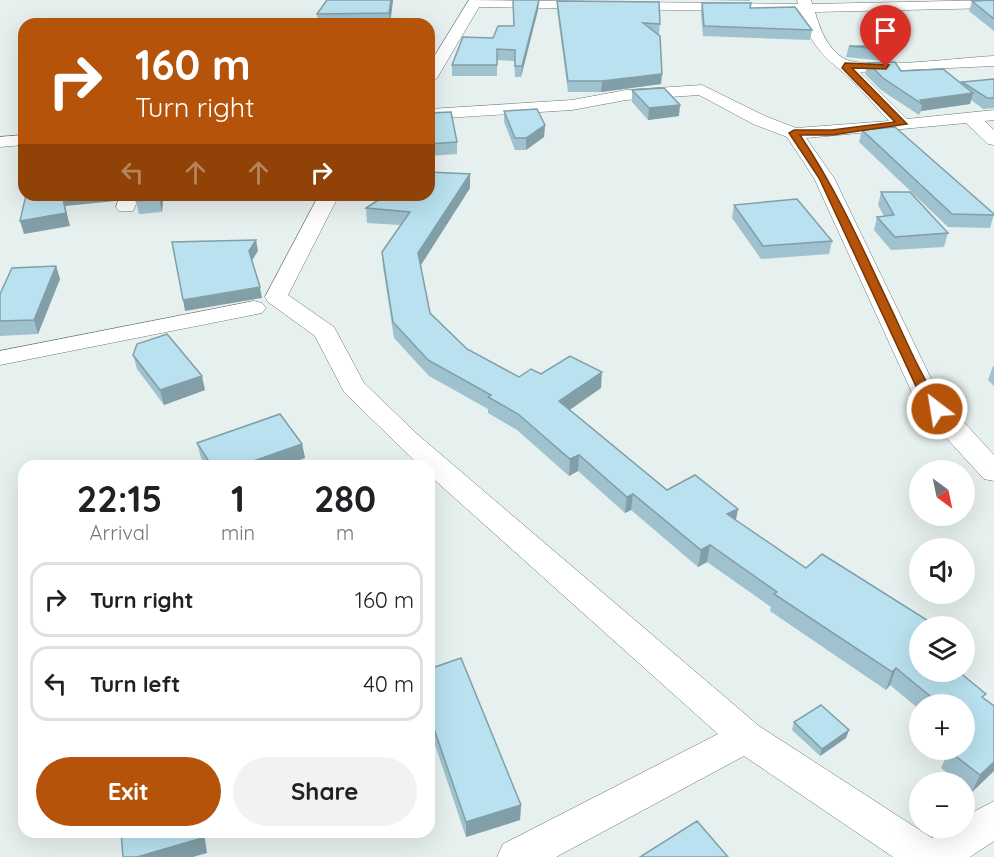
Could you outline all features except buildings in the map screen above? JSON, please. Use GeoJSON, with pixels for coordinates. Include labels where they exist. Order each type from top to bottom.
{"type":"FeatureCollection","features":[{"type":"Feature","properties":{"kind":"street"},"geometry":{"type":"LineString","coordinates":[[435,68],[475,1],[994,4]]}},
{"type":"Feature","properties":{"kind":"street"},"geometry":{"type":"LineString","coordinates":[[805,4],[812,30],[838,62],[845,66],[902,124]]}},
{"type":"Feature","properties":{"kind":"street"},"geometry":{"type":"LineString","coordinates":[[845,66],[868,68],[994,61]]}},
{"type":"Feature","properties":{"kind":"street"},"geometry":{"type":"LineString","coordinates":[[435,114],[572,105],[653,92],[702,90],[759,120],[794,133],[832,132],[994,115]]}},
{"type":"Feature","properties":{"kind":"street"},"geometry":{"type":"LineString","coordinates":[[970,117],[994,140]]}},
{"type":"Feature","properties":{"kind":"street"},"geometry":{"type":"LineString","coordinates":[[794,133],[824,178],[927,397],[946,422],[994,472]]}},
{"type":"Feature","properties":{"kind":"street"},"geometry":{"type":"LineString","coordinates":[[0,142],[18,140]]}},
{"type":"Feature","properties":{"kind":"street"},"geometry":{"type":"LineString","coordinates":[[326,201],[276,297],[325,332],[353,387],[430,460]]}},
{"type":"Feature","properties":{"kind":"street"},"geometry":{"type":"LineString","coordinates":[[0,358],[254,308]]}},
{"type":"Feature","properties":{"kind":"street"},"geometry":{"type":"LineString","coordinates":[[435,465],[746,737],[927,857]]}},
{"type":"Feature","properties":{"kind":"street"},"geometry":{"type":"LineString","coordinates":[[517,857],[746,737]]}},
{"type":"Feature","properties":{"kind":"street"},"geometry":{"type":"LineString","coordinates":[[936,857],[994,819]]}},
{"type":"Feature","properties":{"kind":"route"},"geometry":{"type":"LineString","coordinates":[[886,67],[845,66],[902,124],[832,132],[794,133],[824,178],[927,397],[937,409]]}}]}
